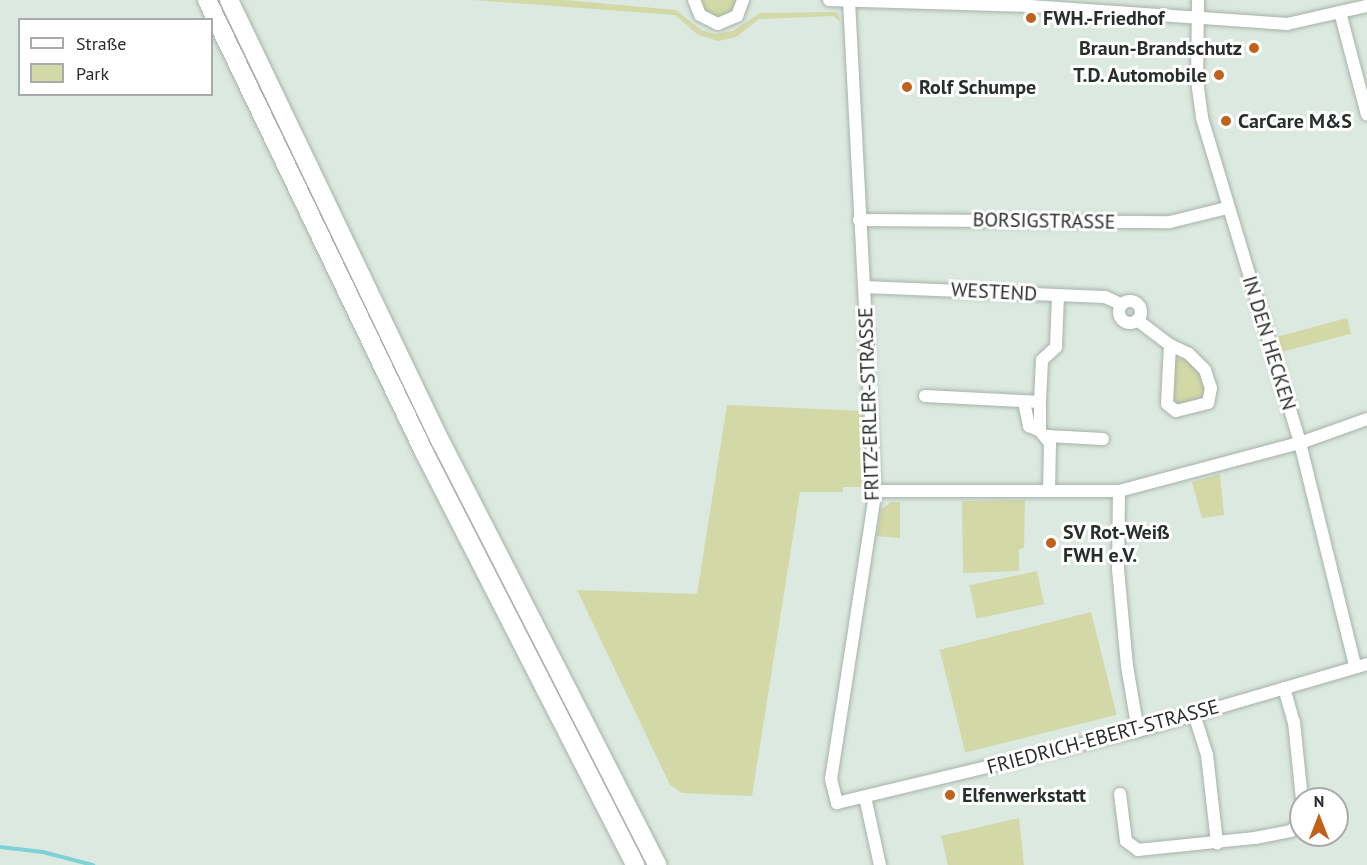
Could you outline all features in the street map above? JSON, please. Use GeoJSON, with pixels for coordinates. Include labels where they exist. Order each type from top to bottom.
{"type":"FeatureCollection","features":[{"type":"Feature","properties":{"kind":"highway"},"geometry":{"type":"LineString","coordinates":[[207,0],[434,472],[635,865]]}},
{"type":"Feature","properties":{"kind":"highway"},"geometry":{"type":"LineString","coordinates":[[229,0],[442,444],[657,865]]}},
{"type":"Feature","properties":{"kind":"street"},"geometry":{"type":"LineString","coordinates":[[694,0],[700,15],[718,24],[736,16],[744,0]]}},
{"type":"Feature","properties":{"kind":"street"},"geometry":{"type":"LineString","coordinates":[[829,0],[1030,6],[1287,24],[1367,6]]}},
{"type":"Feature","properties":{"kind":"street","name":"IN DEN HECKEN"},"geometry":{"type":"LineString","coordinates":[[1198,0],[1200,105],[1227,208],[1300,443],[1361,665]]}},
{"type":"Feature","properties":{"kind":"street","name":"FRITZ-ERLER-STRASSE"},"geometry":{"type":"LineString","coordinates":[[837,803],[831,779],[875,491],[849,1]]}},
{"type":"Feature","properties":{"kind":"street"},"geometry":{"type":"LineString","coordinates":[[1340,12],[1367,115]]}},
{"type":"Feature","properties":{"kind":"street","name":"BORSIGSTRASSE"},"geometry":{"type":"LineString","coordinates":[[859,220],[1170,222],[1227,208]]}},
{"type":"Feature","properties":{"kind":"street","name":"WESTEND"},"geometry":{"type":"LineString","coordinates":[[864,287],[1105,297],[1121,304],[1121,319],[1137,320],[1170,345]]}},
{"type":"Feature","properties":{"kind":"street"},"geometry":{"type":"LineString","coordinates":[[1043,434],[1040,402],[1042,360],[1056,347],[1058,295]]}},
{"type":"Feature","properties":{"kind":"street"},"geometry":{"type":"LineString","coordinates":[[1170,345],[1189,354],[1205,370],[1211,388],[1208,403],[1176,411],[1167,404],[1170,345]]}},
{"type":"Feature","properties":{"kind":"street"},"geometry":{"type":"LineString","coordinates":[[925,396],[1040,402]]}},
{"type":"Feature","properties":{"kind":"street"},"geometry":{"type":"LineString","coordinates":[[1024,402],[1029,426],[1043,434],[1050,443],[1049,491]]}},
{"type":"Feature","properties":{"kind":"street"},"geometry":{"type":"LineString","coordinates":[[875,491],[1119,491],[1300,443],[1367,419]]}},
{"type":"Feature","properties":{"kind":"street"},"geometry":{"type":"LineString","coordinates":[[1043,434],[1103,439]]}},
{"type":"Feature","properties":{"kind":"street"},"geometry":{"type":"LineString","coordinates":[[1119,491],[1118,580],[1138,731]]}},
{"type":"Feature","properties":{"kind":"street","name":"FRIEDRICH-EBERT-STRASSE"},"geometry":{"type":"LineString","coordinates":[[837,803],[1138,731],[1361,665]]}},
{"type":"Feature","properties":{"kind":"street"},"geometry":{"type":"LineString","coordinates":[[1284,688],[1294,722],[1301,787]]}},
{"type":"Feature","properties":{"kind":"street"},"geometry":{"type":"LineString","coordinates":[[1194,714],[1207,755],[1217,843]]}},
{"type":"Feature","properties":{"kind":"street"},"geometry":{"type":"LineString","coordinates":[[1120,794],[1130,846],[1149,849],[1217,843],[1282,833],[1289,830]]}},
{"type":"Feature","properties":{"kind":"street"},"geometry":{"type":"LineString","coordinates":[[865,797],[880,865]]}},
{"type":"Feature","properties":{"kind":"green space"},"geometry":{"type":"Polygon","coordinates":[[[473,0],[564,0],[676,10],[701,30],[715,34],[733,31],[760,13],[837,12],[841,22],[833,16],[759,19],[736,37],[719,41],[698,35],[675,15],[473,0]]]}},
{"type":"Feature","properties":{"kind":"green space"},"geometry":{"type":"Polygon","coordinates":[[[701,0],[737,0],[730,13],[717,17],[704,10],[701,0]]]}},
{"type":"Feature","properties":{"kind":"green space"},"geometry":{"type":"Polygon","coordinates":[[[1347,318],[1351,333],[1282,352],[1277,337],[1347,318]]]}},
{"type":"Feature","properties":{"kind":"green space"},"geometry":{"type":"Polygon","coordinates":[[[1185,358],[1201,370],[1205,393],[1198,401],[1180,405],[1172,401],[1174,360],[1185,358]]]}},
{"type":"Feature","properties":{"kind":"green space"},"geometry":{"type":"Polygon","coordinates":[[[727,405],[864,411],[867,487],[843,487],[843,492],[800,492],[752,796],[682,793],[670,785],[577,590],[697,594],[727,405]]]}},
{"type":"Feature","properties":{"kind":"green space"},"geometry":{"type":"Polygon","coordinates":[[[1220,474],[1224,515],[1202,518],[1192,482],[1220,474]]]}},
{"type":"Feature","properties":{"kind":"green space"},"geometry":{"type":"Polygon","coordinates":[[[1025,500],[1024,548],[1019,549],[1019,571],[963,573],[962,501],[1025,500]]]}},
{"type":"Feature","properties":{"kind":"green space"},"geometry":{"type":"Polygon","coordinates":[[[891,502],[900,502],[900,538],[877,536],[881,510],[891,502]]]}},
{"type":"Feature","properties":{"kind":"green space"},"geometry":{"type":"Polygon","coordinates":[[[1037,571],[1044,604],[977,619],[970,585],[1037,571]]]}},
{"type":"Feature","properties":{"kind":"green space"},"geometry":{"type":"Polygon","coordinates":[[[1091,612],[1117,715],[965,753],[940,650],[1091,612]]]}},
{"type":"Feature","properties":{"kind":"green space"},"geometry":{"type":"Polygon","coordinates":[[[1019,818],[1024,865],[948,865],[941,836],[1019,818]]]}},
{"type":"Feature","properties":{"kind":"waterway"},"geometry":{"type":"LineString","coordinates":[[0,847],[43,852],[93,865]]}},
{"type":"Feature","properties":{"kind":"place","name":"FWH.-Friedhof"},"geometry":{"type":"Point","coordinates":[1031,18]}},
{"type":"Feature","properties":{"kind":"place","name":"Braun-Brandschutz"},"geometry":{"type":"Point","coordinates":[1254,48]}},
{"type":"Feature","properties":{"kind":"place","name":"T.D. Automobile"},"geometry":{"type":"Point","coordinates":[1219,75]}},
{"type":"Feature","properties":{"kind":"place","name":"Rolf Schumpe"},"geometry":{"type":"Point","coordinates":[907,87]}},
{"type":"Feature","properties":{"kind":"place","name":"CarCare M&S"},"geometry":{"type":"Point","coordinates":[1226,121]}},
{"type":"Feature","properties":{"kind":"place","name":"SV Rot-Weiß FWH e.V."},"geometry":{"type":"Point","coordinates":[1051,543]}},
{"type":"Feature","properties":{"kind":"place","name":"Elfenwerkstatt"},"geometry":{"type":"Point","coordinates":[950,795]}}]}
